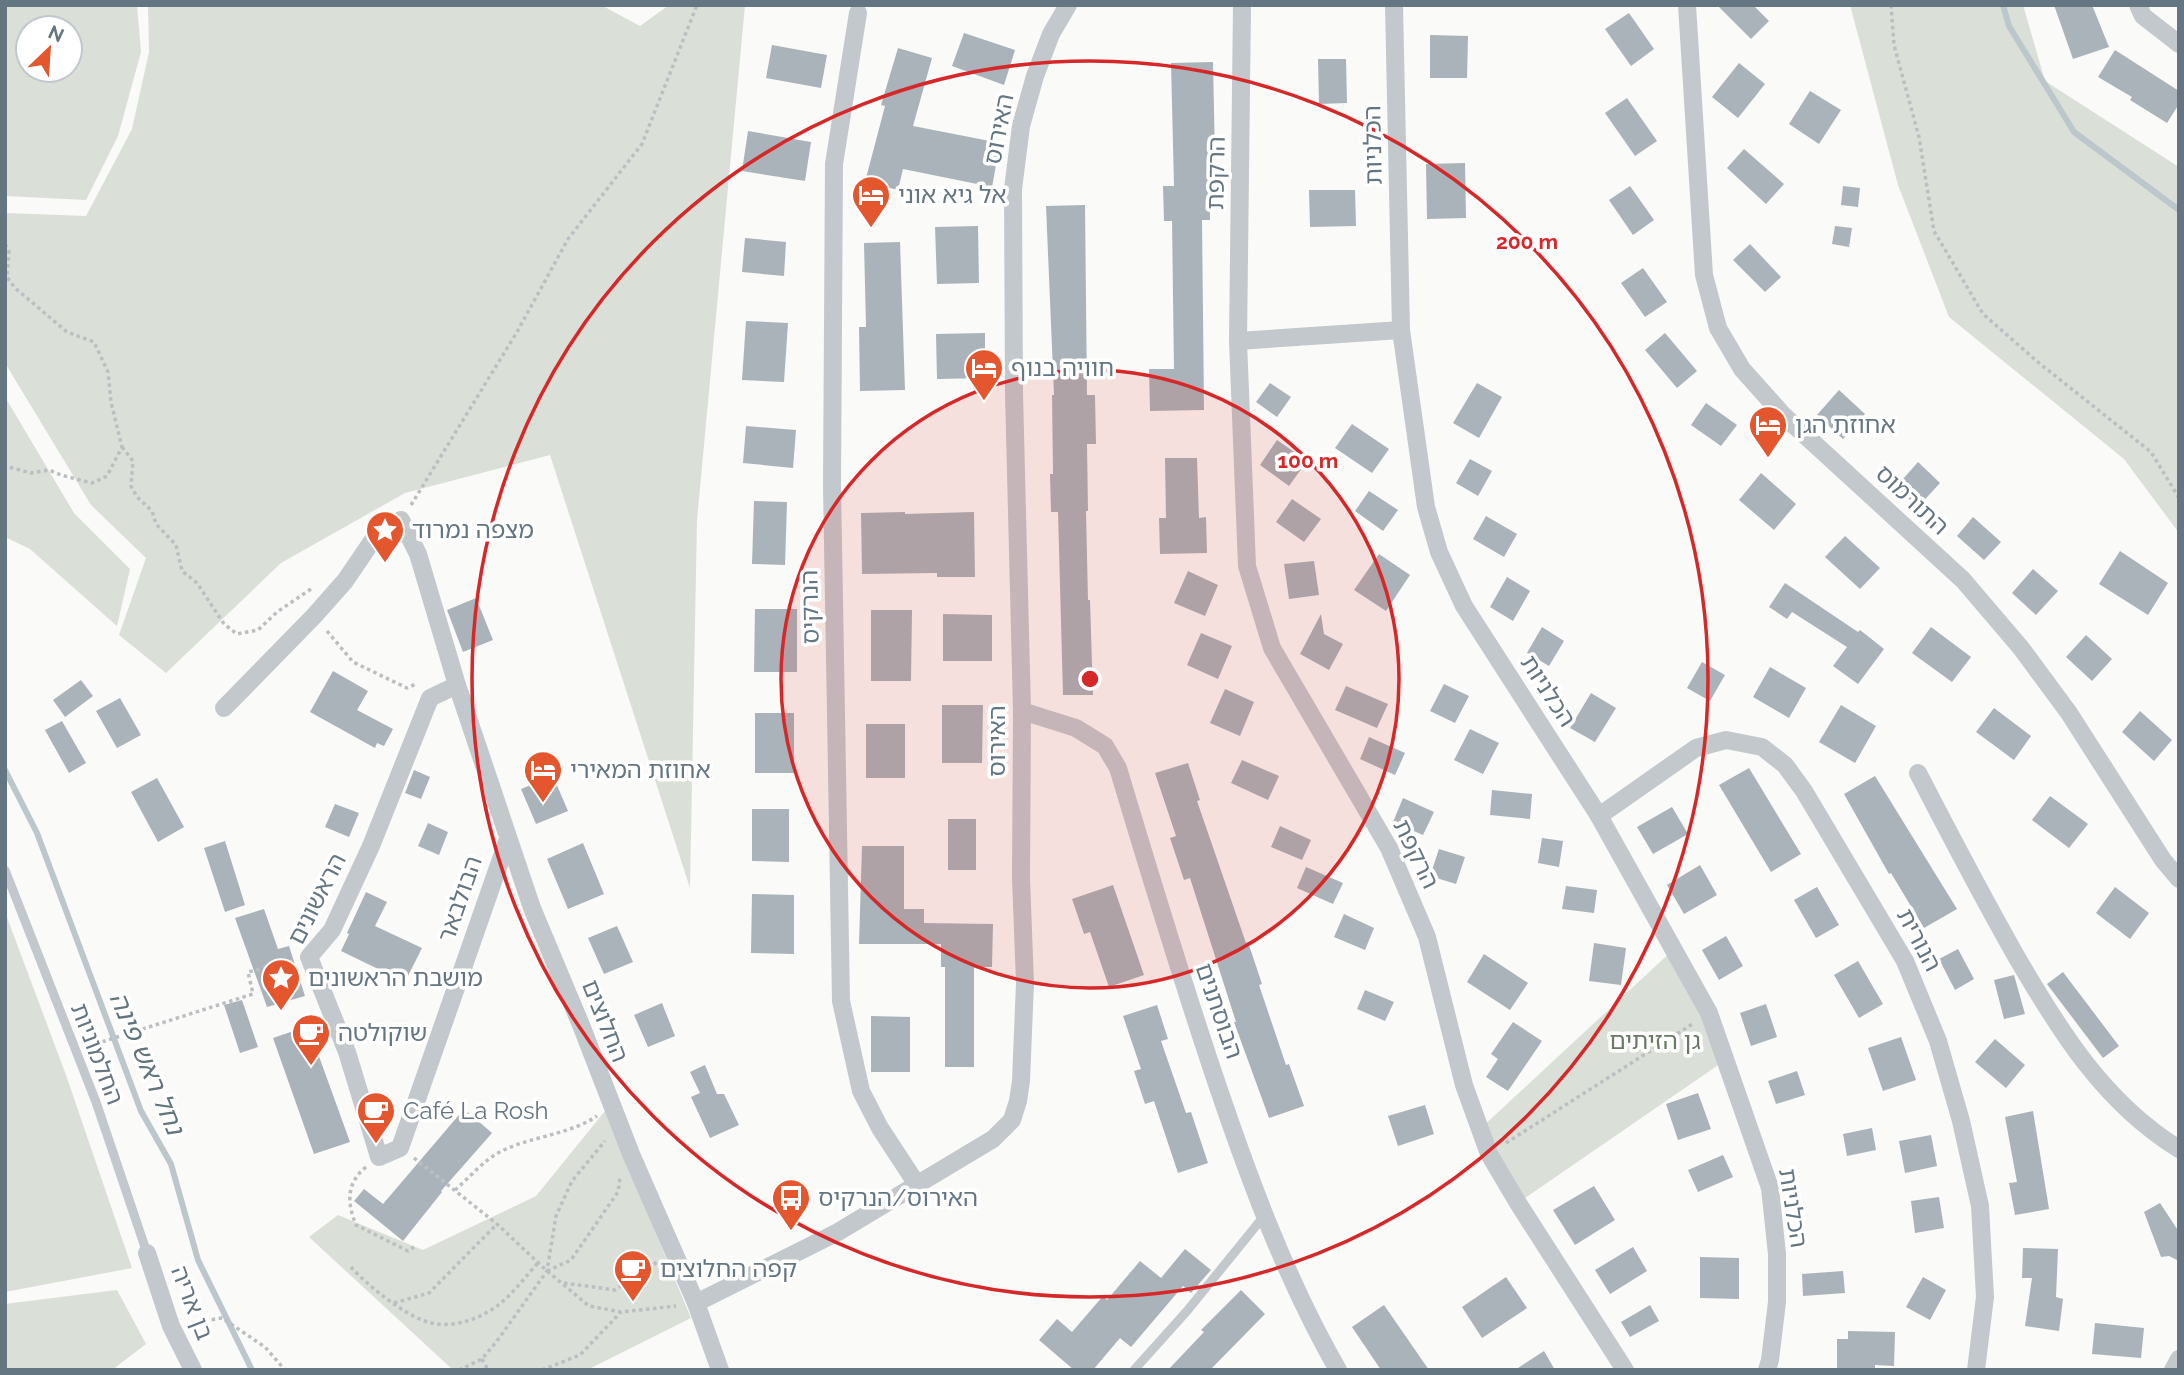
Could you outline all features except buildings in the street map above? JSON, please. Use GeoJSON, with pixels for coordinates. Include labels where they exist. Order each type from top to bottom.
{"type":"FeatureCollection","features":[{"type":"Feature","properties":{"kind":"street","name":"האירוס"},"geometry":{"type":"LineString","coordinates":[[696,1303],[838,1232],[993,1139],[1012,1120],[1018,1101],[1025,983],[1021,878],[1022,711],[1014,393],[1013,189],[1021,127],[1035,76],[1051,34],[1068,5]]}},
{"type":"Feature","properties":{"kind":"street","name":"הרקפת"},"geometry":{"type":"LineString","coordinates":[[1242,5],[1238,341],[1247,565],[1272,648],[1389,848],[1427,937],[1464,1085],[1489,1154],[1625,1370]]}},
{"type":"Feature","properties":{"kind":"street","name":"הכלניות"},"geometry":{"type":"LineString","coordinates":[[1394,5],[1401,330],[1426,507],[1439,552],[1464,606],[1599,816],[1709,1013],[1770,1188],[1777,1254],[1777,1302],[1767,1370]]}},
{"type":"Feature","properties":{"kind":"street","name":"התורמוס"},"geometry":{"type":"LineString","coordinates":[[1687,5],[1704,275],[1718,328],[1742,369],[1783,415],[1963,580],[2021,648],[2069,713],[2163,860],[2179,879]]}},
{"type":"Feature","properties":{"kind":"street"},"geometry":{"type":"LineString","coordinates":[[2138,5],[2143,16],[2179,44]]}},
{"type":"Feature","properties":{"kind":"street","name":"הנרקיס"},"geometry":{"type":"LineString","coordinates":[[858,13],[834,164],[832,486],[841,1001],[861,1091],[880,1128],[916,1184]]}},
{"type":"Feature","properties":{"kind":"street"},"geometry":{"type":"LineString","coordinates":[[1238,341],[1401,330]]}},
{"type":"Feature","properties":{"kind":"street"},"geometry":{"type":"LineString","coordinates":[[224,708],[345,581],[377,534],[401,520]]}},
{"type":"Feature","properties":{"kind":"street","name":"החלוצים"},"geometry":{"type":"LineString","coordinates":[[401,520],[418,554],[457,685],[532,908],[631,1154],[696,1303],[720,1370]]}},
{"type":"Feature","properties":{"kind":"street","name":"הראשונים"},"geometry":{"type":"LineString","coordinates":[[379,1157],[347,1052],[309,957],[332,930],[355,882],[430,698],[457,685]]}},
{"type":"Feature","properties":{"kind":"street","name":"הבוסתנים"},"geometry":{"type":"LineString","coordinates":[[1022,711],[1076,727],[1105,746],[1118,768],[1181,976],[1248,1175],[1312,1324],[1338,1370]]}},
{"type":"Feature","properties":{"kind":"street","name":"הנורית"},"geometry":{"type":"LineString","coordinates":[[1599,816],[1696,748],[1726,740],[1762,747],[1784,765],[1804,791],[1905,961],[1938,1041],[1961,1121],[1980,1206],[1985,1297],[1976,1370]]}},
{"type":"Feature","properties":{"kind":"street"},"geometry":{"type":"LineString","coordinates":[[1918,773],[1979,891],[2049,1012],[2101,1083],[2150,1131],[2179,1149]]}},
{"type":"Feature","properties":{"kind":"street","name":"הבולבאר"},"geometry":{"type":"LineString","coordinates":[[400,1148],[508,839]]}},
{"type":"Feature","properties":{"kind":"street"},"geometry":{"type":"LineString","coordinates":[[379,1157],[400,1148]]}},
{"type":"Feature","properties":{"kind":"street","name":"בן אריה"},"geometry":{"type":"LineString","coordinates":[[147,1253],[171,1326],[193,1370]]}},
{"type":"Feature","properties":{"kind":"street"},"geometry":{"type":"LineString","coordinates":[[2173,1370],[2179,1359]]}},
{"type":"Feature","properties":{"kind":"lane","name":"החלמוניות"},"geometry":{"type":"LineString","coordinates":[[5,870],[96,1102],[147,1253]]}},
{"type":"Feature","properties":{"kind":"lane"},"geometry":{"type":"LineString","coordinates":[[1134,1370],[1265,1215]]}},
{"type":"Feature","properties":{"kind":"path"},"geometry":{"type":"LineString","coordinates":[[401,520],[516,332],[568,239],[642,144],[697,5]]}},
{"type":"Feature","properties":{"kind":"path"},"geometry":{"type":"LineString","coordinates":[[1891,5],[1894,44],[1919,137],[1934,230],[1983,314],[2039,363],[2151,452],[2179,498]]}},
{"type":"Feature","properties":{"kind":"path"},"geometry":{"type":"LineString","coordinates":[[5,244],[9,252],[7,277],[15,288],[67,332],[94,342],[108,372],[111,402],[122,447],[133,461],[131,486],[137,497],[152,511],[156,524],[176,545],[182,571],[197,583],[224,624],[237,635],[258,630],[277,612],[308,590],[345,581]]}},
{"type":"Feature","properties":{"kind":"path"},"geometry":{"type":"LineString","coordinates":[[5,466],[31,473],[48,470],[92,483],[107,476],[122,447]]}},
{"type":"Feature","properties":{"kind":"path"},"geometry":{"type":"LineString","coordinates":[[314,616],[353,662],[407,688],[419,683]]}},
{"type":"Feature","properties":{"kind":"path"},"geometry":{"type":"LineString","coordinates":[[76,1050],[253,994],[248,972],[309,957]]}},
{"type":"Feature","properties":{"kind":"path"},"geometry":{"type":"LineString","coordinates":[[1489,1154],[1709,1013]]}},
{"type":"Feature","properties":{"kind":"path"},"geometry":{"type":"LineString","coordinates":[[455,1189],[496,1154],[524,1142],[582,1126],[605,1111],[611,1102]]}},
{"type":"Feature","properties":{"kind":"path"},"geometry":{"type":"LineString","coordinates":[[459,1370],[482,1359],[547,1271],[556,1216],[572,1181],[608,1136]]}},
{"type":"Feature","properties":{"kind":"path"},"geometry":{"type":"LineString","coordinates":[[400,1148],[497,1224],[538,1264],[589,1306],[621,1312],[696,1303]]}},
{"type":"Feature","properties":{"kind":"path"},"geometry":{"type":"LineString","coordinates":[[379,1157],[355,1176],[349,1206],[356,1225],[408,1251],[417,1245]]}},
{"type":"Feature","properties":{"kind":"path"},"geometry":{"type":"LineString","coordinates":[[547,1271],[571,1260],[618,1192],[621,1167],[625,1179]]}},
{"type":"Feature","properties":{"kind":"path"},"geometry":{"type":"LineString","coordinates":[[394,1303],[429,1293],[497,1224]]}},
{"type":"Feature","properties":{"kind":"path"},"geometry":{"type":"LineString","coordinates":[[562,1283],[615,1290],[659,1262],[654,1250]]}},
{"type":"Feature","properties":{"kind":"path"},"geometry":{"type":"LineString","coordinates":[[351,1267],[394,1303],[426,1322],[447,1324],[475,1320],[499,1305],[538,1264]]}},
{"type":"Feature","properties":{"kind":"path"},"geometry":{"type":"LineString","coordinates":[[542,1370],[580,1355],[621,1312]]}},
{"type":"Feature","properties":{"kind":"path"},"geometry":{"type":"LineString","coordinates":[[171,1326],[222,1318],[265,1347],[285,1370]]}},
{"type":"Feature","properties":{"kind":"path"},"geometry":{"type":"LineString","coordinates":[[482,1359],[488,1370]]}},
{"type":"Feature","properties":{"kind":"green space"},"geometry":{"type":"Polygon","coordinates":[[[5,5],[137,5],[141,52],[118,136],[86,200],[5,196],[5,5]]]}},
{"type":"Feature","properties":{"kind":"green space"},"geometry":{"type":"Polygon","coordinates":[[[148,5],[601,5],[640,26],[669,5],[745,5],[697,520],[690,888],[550,455],[405,493],[281,563],[166,673],[119,635],[146,558],[91,505],[5,363],[5,213],[86,216],[132,129],[149,52],[148,5]]]}},
{"type":"Feature","properties":{"kind":"green space"},"geometry":{"type":"Polygon","coordinates":[[[1850,5],[2023,5],[2045,81],[2179,167],[2179,533],[2124,459],[1949,317],[1898,185],[1850,5]]]}},
{"type":"Feature","properties":{"kind":"green space"},"geometry":{"type":"Polygon","coordinates":[[[5,397],[74,513],[130,569],[117,626],[30,549],[5,537],[5,397]]]}},
{"type":"Feature","properties":{"kind":"green space"},"geometry":{"type":"Polygon","coordinates":[[[5,912],[66,1075],[132,1268],[5,1292],[5,912]]]}},
{"type":"Feature","properties":{"kind":"green space","name":"גן הזיתים"},"geometry":{"type":"Polygon","coordinates":[[[1674,949],[1727,1059],[1518,1203],[1479,1130],[1674,949]]]}},
{"type":"Feature","properties":{"kind":"green space"},"geometry":{"type":"Polygon","coordinates":[[[605,1111],[691,1318],[587,1370],[453,1370],[309,1237],[338,1215],[423,1250],[536,1196],[605,1111]]]}},
{"type":"Feature","properties":{"kind":"green space"},"geometry":{"type":"Polygon","coordinates":[[[117,1290],[146,1344],[112,1370],[5,1370],[5,1304],[117,1290]]]}},
{"type":"Feature","properties":{"kind":"waterway"},"geometry":{"type":"LineString","coordinates":[[2003,5],[2009,26],[2074,132],[2179,210]]}},
{"type":"Feature","properties":{"kind":"waterway","name":"נחל ראש פינה"},"geometry":{"type":"LineString","coordinates":[[5,770],[37,833],[141,1111],[171,1164],[198,1260],[252,1370]]}},
{"type":"Feature","properties":{"kind":"place","name":"אל גיא אוני"},"geometry":{"type":"Point","coordinates":[871,229]}},
{"type":"Feature","properties":{"kind":"place","name":"חוויה בנוף"},"geometry":{"type":"Point","coordinates":[984,402]}},
{"type":"Feature","properties":{"kind":"place","name":"אחוזת הגן"},"geometry":{"type":"Point","coordinates":[1768,459]}},
{"type":"Feature","properties":{"kind":"place","name":"מצפה נמרוד"},"geometry":{"type":"Point","coordinates":[385,564]}},
{"type":"Feature","properties":{"kind":"place","name":"אחוזת המאירי"},"geometry":{"type":"Point","coordinates":[543,804]}},
{"type":"Feature","properties":{"kind":"place","name":"מושבת הראשונים"},"geometry":{"type":"Point","coordinates":[281,1012]}},
{"type":"Feature","properties":{"kind":"place","name":"שוקולטה"},"geometry":{"type":"Point","coordinates":[311,1067]}},
{"type":"Feature","properties":{"kind":"place","name":"Café La Rosh"},"geometry":{"type":"Point","coordinates":[376,1145]}},
{"type":"Feature","properties":{"kind":"place","name":"האירוס/הנרקיס"},"geometry":{"type":"Point","coordinates":[791,1232]}},
{"type":"Feature","properties":{"kind":"place","name":"קפה החלוצים"},"geometry":{"type":"Point","coordinates":[633,1303]}}]}
